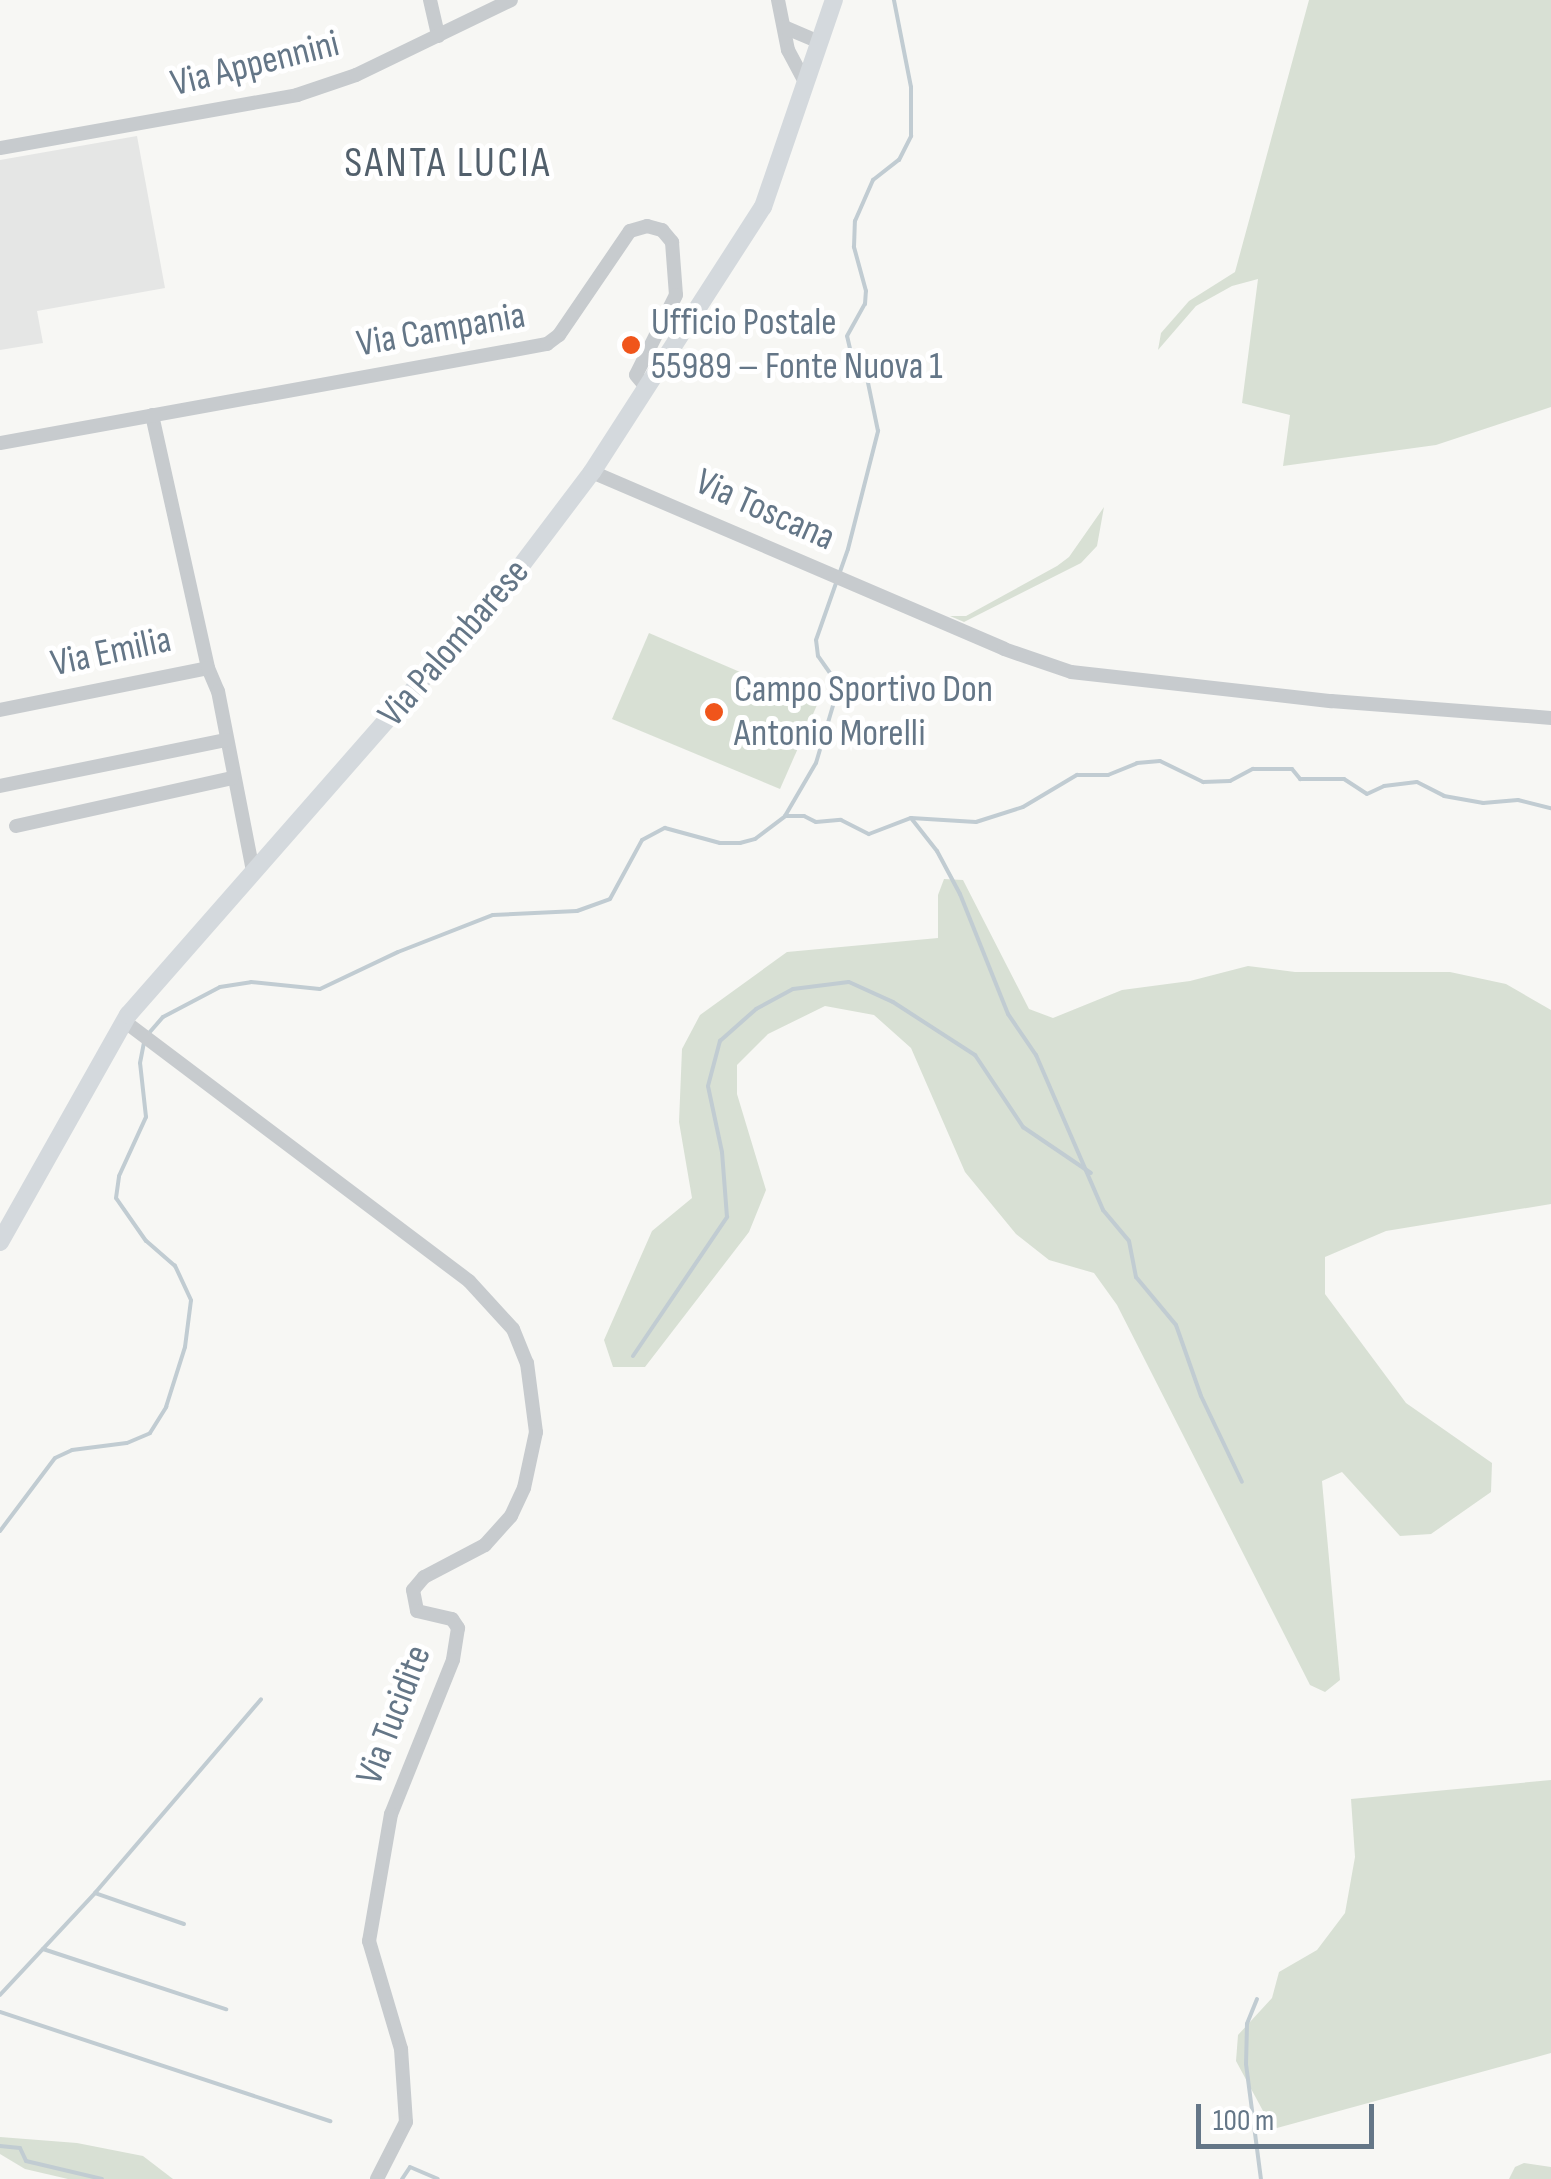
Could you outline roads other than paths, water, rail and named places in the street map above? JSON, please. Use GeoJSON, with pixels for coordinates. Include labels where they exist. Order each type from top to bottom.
{"type":"FeatureCollection","features":[{"type":"Feature","properties":{"kind":"main road","name":"Via Palombarese"},"geometry":{"type":"LineString","coordinates":[[0,1242],[130,1026],[254,871],[514,575],[592,472],[763,207],[834,0]]}},
{"type":"Feature","properties":{"kind":"street"},"geometry":{"type":"LineString","coordinates":[[430,0],[438,36]]}},
{"type":"Feature","properties":{"kind":"street","name":"Via Appennini"},"geometry":{"type":"LineString","coordinates":[[0,148],[299,101],[511,0]]}},
{"type":"Feature","properties":{"kind":"street"},"geometry":{"type":"LineString","coordinates":[[778,0],[790,55],[805,82]]}},
{"type":"Feature","properties":{"kind":"street"},"geometry":{"type":"LineString","coordinates":[[784,27],[818,42]]}},
{"type":"Feature","properties":{"kind":"street","name":"Via Campania"},"geometry":{"type":"LineString","coordinates":[[0,442],[547,344],[556,338],[627,235],[642,226],[668,234],[675,268],[672,309],[636,374],[647,388]]}},
{"type":"Feature","properties":{"kind":"street"},"geometry":{"type":"LineString","coordinates":[[152,415],[208,668]]}},
{"type":"Feature","properties":{"kind":"street","name":"Via Toscana"},"geometry":{"type":"LineString","coordinates":[[592,472],[912,606],[1004,649],[1096,677],[1551,718]]}},
{"type":"Feature","properties":{"kind":"street","name":"Via Emilia"},"geometry":{"type":"LineString","coordinates":[[0,710],[208,668],[216,683],[232,778],[254,871]]}},
{"type":"Feature","properties":{"kind":"street"},"geometry":{"type":"LineString","coordinates":[[0,786],[226,740]]}},
{"type":"Feature","properties":{"kind":"street"},"geometry":{"type":"LineString","coordinates":[[16,826],[232,778]]}},
{"type":"Feature","properties":{"kind":"street","name":"Via Tucidite"},"geometry":{"type":"LineString","coordinates":[[130,1026],[469,1281],[513,1328],[532,1386],[536,1432],[524,1488],[510,1516],[485,1545],[424,1577],[413,1590],[417,1611],[452,1619],[458,1628],[454,1660],[390,1814],[370,1941],[401,2049],[406,2122],[377,2179]]}},
{"type":"Feature","properties":{"kind":"waterway"},"geometry":{"type":"LineString","coordinates":[[149,1033],[163,1017],[220,987],[251,982],[320,989],[398,952],[493,915],[577,911],[610,899],[642,840],[665,828],[720,843],[740,843],[755,839],[785,816],[816,763],[835,699],[830,673],[818,656],[816,640],[848,549],[878,431],[867,378],[851,353],[847,336],[865,304],[866,291],[854,247],[855,221],[873,180],[899,160],[911,136],[911,87],[894,0]]}},
{"type":"Feature","properties":{"kind":"waterway"},"geometry":{"type":"LineString","coordinates":[[785,816],[804,816],[816,822],[841,820],[869,834],[911,818],[976,822],[1023,807],[1077,775],[1108,775],[1137,763],[1160,761],[1203,782],[1230,781],[1253,769],[1292,769],[1300,779],[1344,779],[1367,794],[1384,786],[1417,782],[1444,796],[1483,803],[1518,800],[1551,808]]}},
{"type":"Feature","properties":{"kind":"waterway"},"geometry":{"type":"LineString","coordinates":[[911,818],[937,851],[960,894],[1008,1014],[1036,1055],[1103,1210],[1129,1241],[1136,1277],[1176,1325],[1201,1396],[1242,1482]]}},
{"type":"Feature","properties":{"kind":"waterway"},"geometry":{"type":"LineString","coordinates":[[633,1356],[727,1217],[722,1152],[708,1086],[720,1041],[756,1009],[793,989],[849,982],[893,1002],[975,1055],[1023,1127],[1091,1173]]}},
{"type":"Feature","properties":{"kind":"waterway"},"geometry":{"type":"LineString","coordinates":[[0,1531],[55,1458],[72,1450],[127,1443],[150,1433],[166,1407],[185,1347],[191,1300],[175,1266],[146,1241],[116,1198],[119,1176],[146,1117],[140,1063],[144,1042]]}},
{"type":"Feature","properties":{"kind":"waterway"},"geometry":{"type":"LineString","coordinates":[[184,1924],[95,1893],[261,1699]]}},
{"type":"Feature","properties":{"kind":"waterway"},"geometry":{"type":"LineString","coordinates":[[0,1995],[96,1892]]}},
{"type":"Feature","properties":{"kind":"waterway"},"geometry":{"type":"LineString","coordinates":[[43,1949],[226,2009]]}},
{"type":"Feature","properties":{"kind":"waterway"},"geometry":{"type":"LineString","coordinates":[[1257,1999],[1247,2024],[1246,2064],[1261,2179]]}},
{"type":"Feature","properties":{"kind":"waterway"},"geometry":{"type":"LineString","coordinates":[[0,2012],[330,2121]]}},
{"type":"Feature","properties":{"kind":"waterway"},"geometry":{"type":"LineString","coordinates":[[0,2146],[20,2148],[26,2161],[102,2179]]}},
{"type":"Feature","properties":{"kind":"waterway"},"geometry":{"type":"LineString","coordinates":[[402,2179],[410,2167],[438,2179]]}},
{"type":"Feature","properties":{"kind":"place","name":"Ufficio Postale 55989 – Fonte Nuova 1"},"geometry":{"type":"Point","coordinates":[631,345]}},
{"type":"Feature","properties":{"kind":"place","name":"Campo Sportivo Don Antonio Morelli"},"geometry":{"type":"Point","coordinates":[714,712]}},
{"type":"Feature","properties":{"kind":"district","name":"SANTA LUCIA"},"geometry":{"type":"Point","coordinates":[448,164]}}]}
